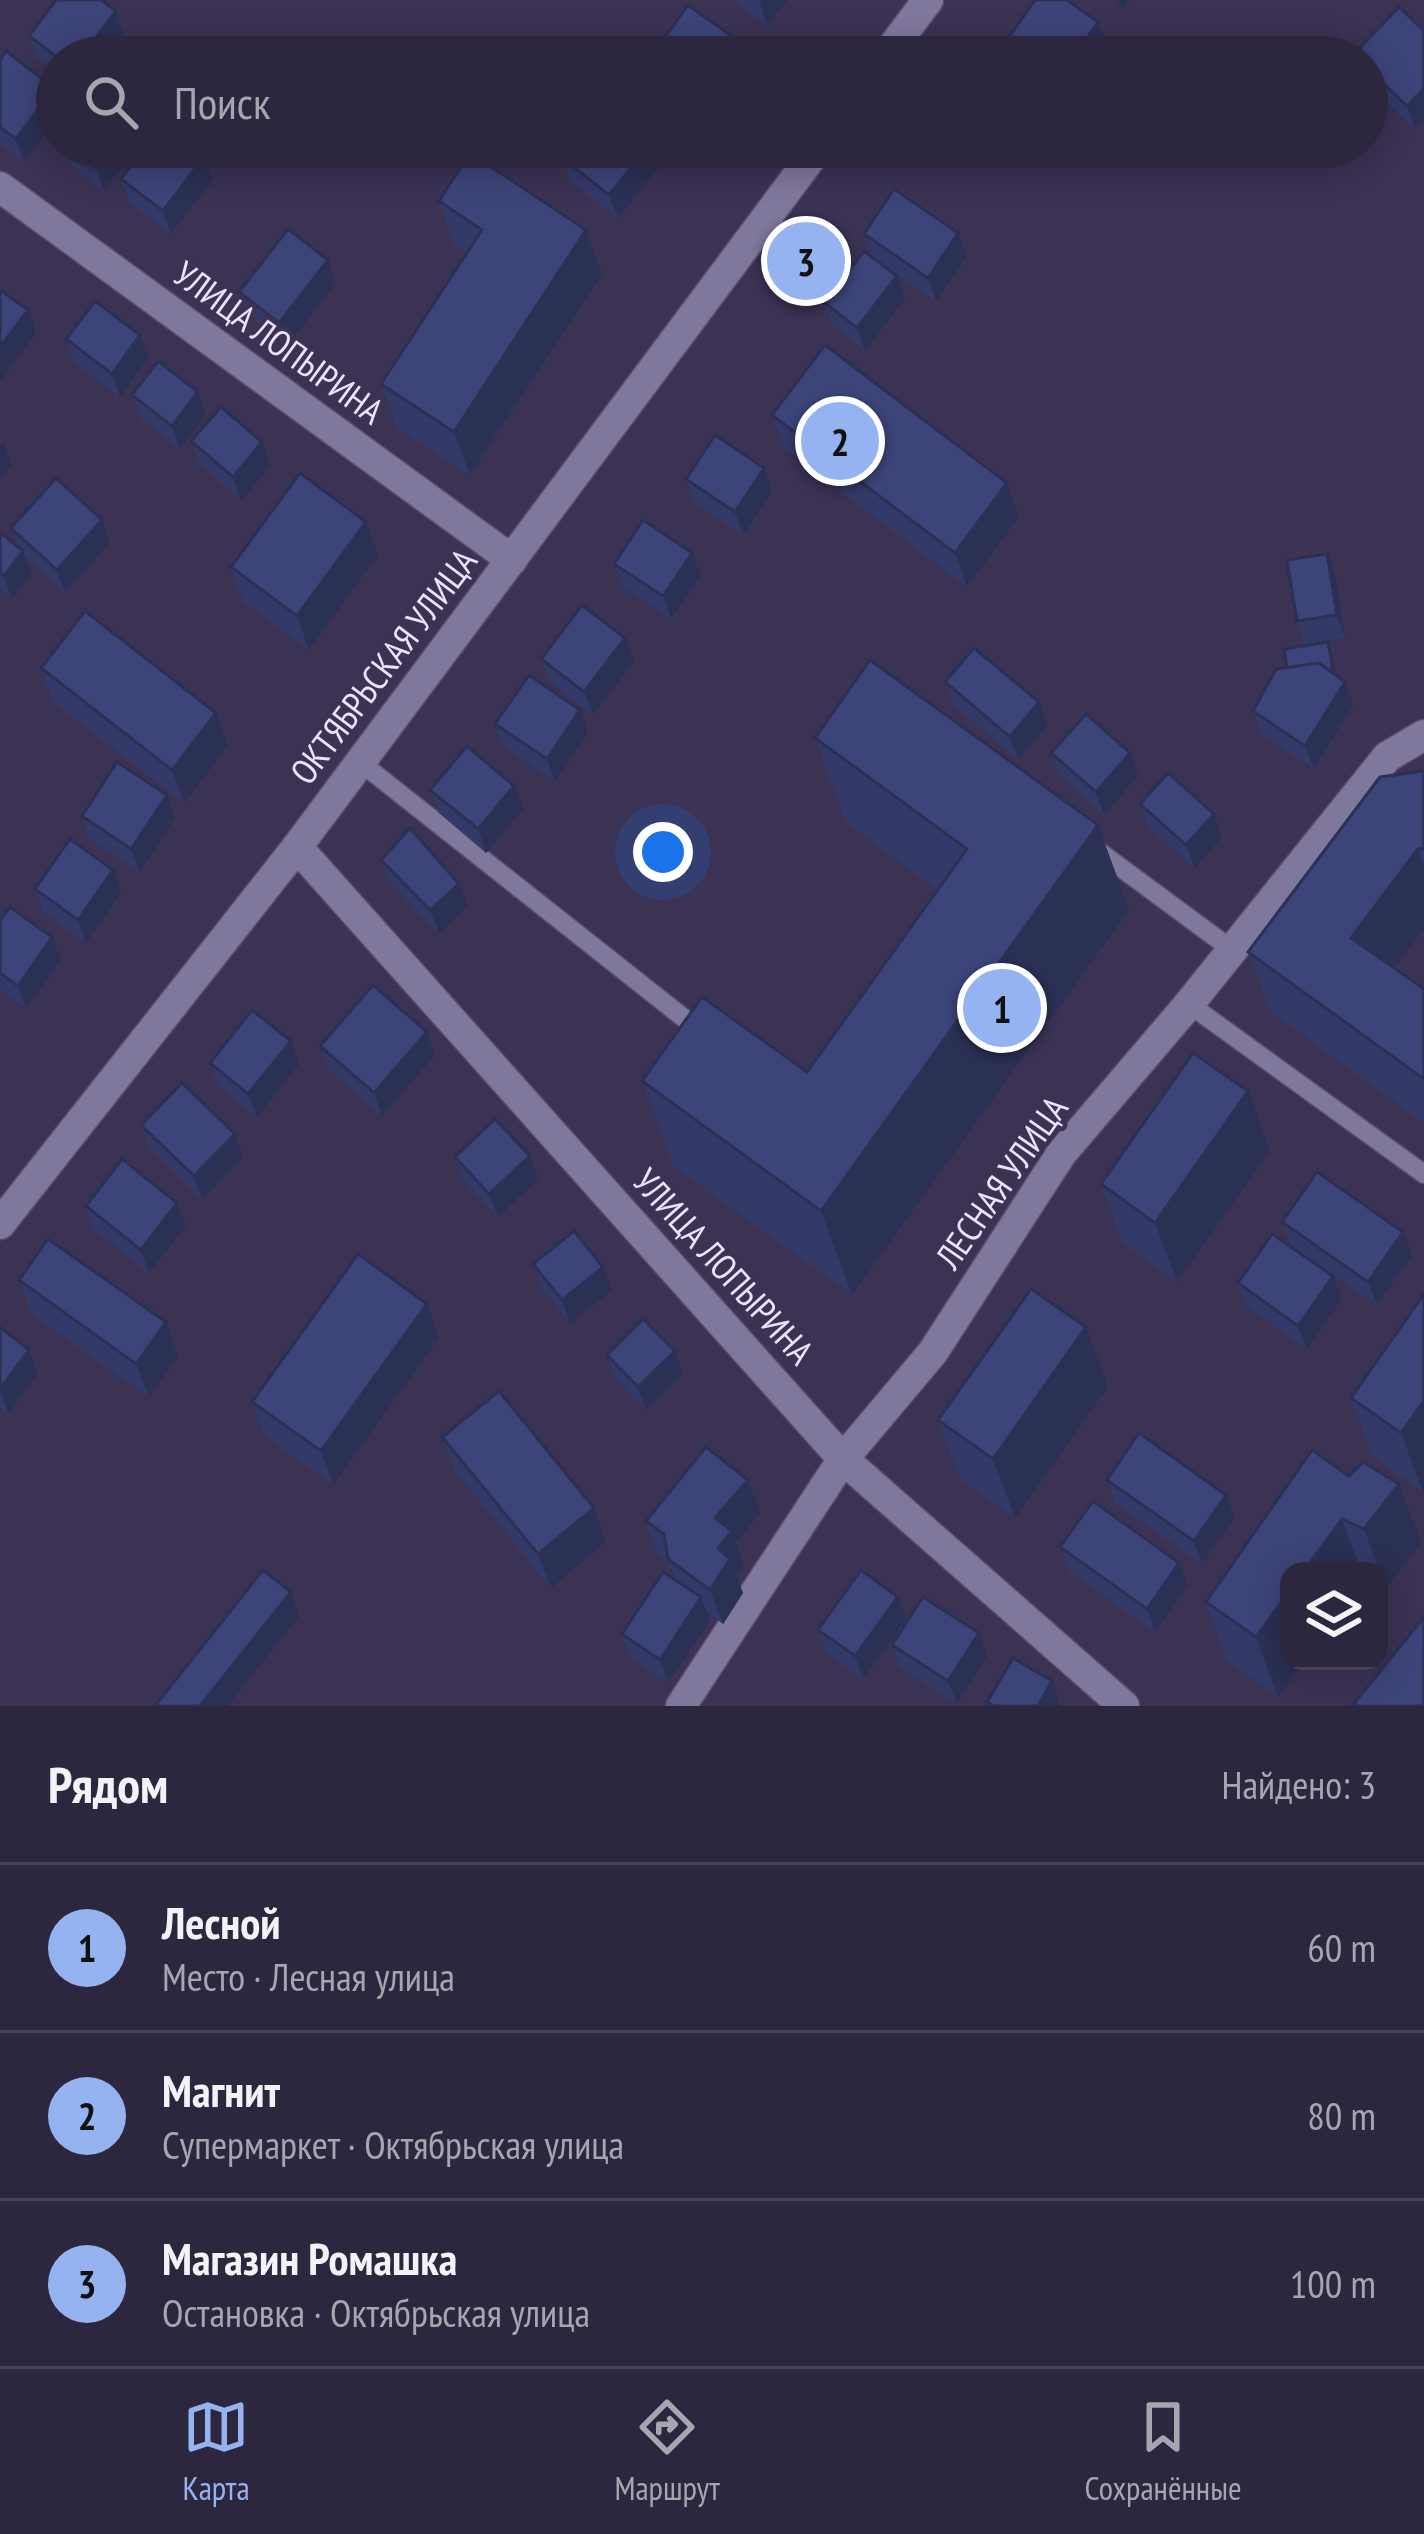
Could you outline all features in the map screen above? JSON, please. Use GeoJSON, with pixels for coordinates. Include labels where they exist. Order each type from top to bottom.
{"type":"FeatureCollection","features":[{"type":"Feature","properties":{"kind":"street"},"geometry":{"type":"LineString","coordinates":[[901,36],[928,0]]}},
{"type":"Feature","properties":{"kind":"street","name":"ОКТЯБРЬСКАЯ УЛИЦА"},"geometry":{"type":"LineString","coordinates":[[0,1224],[297,847],[802,168]]}},
{"type":"Feature","properties":{"kind":"street","name":"УЛИЦА ЛОПЫРИНА"},"geometry":{"type":"LineString","coordinates":[[0,187],[512,560]]}},
{"type":"Feature","properties":{"kind":"street","name":"ЛЕСНАЯ УЛИЦА"},"geometry":{"type":"LineString","coordinates":[[681,1706],[843,1459],[933,1352],[1061,1154],[1387,758],[1424,735]]}},
{"type":"Feature","properties":{"kind":"street","name":"УЛИЦА ЛОПЫРИНА"},"geometry":{"type":"LineString","coordinates":[[297,847],[843,1459],[1124,1706]]}},
{"type":"Feature","properties":{"kind":"lane"},"geometry":{"type":"LineString","coordinates":[[359,762],[710,1039]]}},
{"type":"Feature","properties":{"kind":"lane"},"geometry":{"type":"LineString","coordinates":[[1083,839],[1231,949]]}},
{"type":"Feature","properties":{"kind":"lane"},"geometry":{"type":"LineString","coordinates":[[1189,1004],[1424,1174]]}},
{"type":"Feature","properties":{"kind":"building"},"geometry":{"type":"Polygon","coordinates":[[[56,0],[101,0],[116,11],[97,36],[36,36],[36,41],[29,36],[56,0]]]}},
{"type":"Feature","properties":{"kind":"building"},"geometry":{"type":"Polygon","coordinates":[[[1035,0],[1067,0],[1098,22],[1088,36],[1010,36],[1035,0]]]}},
{"type":"Feature","properties":{"kind":"building"},"geometry":{"type":"Polygon","coordinates":[[[688,5],[732,36],[666,36],[688,5]]]}},
{"type":"Feature","properties":{"kind":"building"},"geometry":{"type":"Polygon","coordinates":[[[1399,7],[1424,31],[1424,88],[1407,106],[1388,88],[1388,36],[1371,36],[1399,7]]]}},
{"type":"Feature","properties":{"kind":"building"},"geometry":{"type":"Polygon","coordinates":[[[6,51],[36,74],[36,112],[16,139],[0,127],[0,60],[6,51]]]}},
{"type":"Feature","properties":{"kind":"building"},"geometry":{"type":"Polygon","coordinates":[[[129,168],[196,168],[163,211],[121,179],[129,168]]]}},
{"type":"Feature","properties":{"kind":"building"},"geometry":{"type":"Polygon","coordinates":[[[460,168],[493,168],[586,230],[454,432],[381,384],[482,230],[439,201],[460,168]]]}},
{"type":"Feature","properties":{"kind":"building"},"geometry":{"type":"Polygon","coordinates":[[[575,168],[631,168],[609,195],[575,168]]]}},
{"type":"Feature","properties":{"kind":"building"},"geometry":{"type":"Polygon","coordinates":[[[894,189],[958,233],[928,278],[864,234],[894,189]]]}},
{"type":"Feature","properties":{"kind":"building"},"geometry":{"type":"Polygon","coordinates":[[[288,229],[328,260],[279,323],[239,292],[288,229]]]}},
{"type":"Feature","properties":{"kind":"building"},"geometry":{"type":"Polygon","coordinates":[[[864,251],[897,276],[857,328],[825,303],[864,251]]]}},
{"type":"Feature","properties":{"kind":"building"},"geometry":{"type":"Polygon","coordinates":[[[0,290],[28,310],[0,347],[0,290]]]}},
{"type":"Feature","properties":{"kind":"building"},"geometry":{"type":"Polygon","coordinates":[[[95,301],[140,335],[112,374],[66,339],[95,301]]]}},
{"type":"Feature","properties":{"kind":"building"},"geometry":{"type":"Polygon","coordinates":[[[825,345],[1007,483],[955,553],[772,415],[825,345]]]}},
{"type":"Feature","properties":{"kind":"building"},"geometry":{"type":"Polygon","coordinates":[[[158,361],[198,392],[172,426],[132,395],[158,361]]]}},
{"type":"Feature","properties":{"kind":"building"},"geometry":{"type":"Polygon","coordinates":[[[221,407],[262,442],[233,477],[191,441],[221,407]]]}},
{"type":"Feature","properties":{"kind":"building"},"geometry":{"type":"Polygon","coordinates":[[[715,435],[764,468],[735,512],[686,479],[715,435]]]}},
{"type":"Feature","properties":{"kind":"building"},"geometry":{"type":"Polygon","coordinates":[[[300,473],[366,522],[297,616],[231,567],[300,473]]]}},
{"type":"Feature","properties":{"kind":"building"},"geometry":{"type":"Polygon","coordinates":[[[56,478],[102,520],[57,570],[11,528],[56,478]]]}},
{"type":"Feature","properties":{"kind":"building"},"geometry":{"type":"Polygon","coordinates":[[[643,520],[692,553],[663,596],[614,564],[643,520]]]}},
{"type":"Feature","properties":{"kind":"building"},"geometry":{"type":"Polygon","coordinates":[[[0,532],[23,551],[4,576],[0,573],[0,532]]]}},
{"type":"Feature","properties":{"kind":"building"},"geometry":{"type":"Polygon","coordinates":[[[1327,554],[1337,615],[1297,621],[1287,560],[1327,554]]]}},
{"type":"Feature","properties":{"kind":"building"},"geometry":{"type":"Polygon","coordinates":[[[582,605],[625,638],[584,692],[541,659],[582,605]]]}},
{"type":"Feature","properties":{"kind":"building"},"geometry":{"type":"Polygon","coordinates":[[[85,611],[216,713],[172,770],[41,668],[85,611]]]}},
{"type":"Feature","properties":{"kind":"building"},"geometry":{"type":"Polygon","coordinates":[[[1328,642],[1333,671],[1319,663],[1287,668],[1284,649],[1328,642]]]}},
{"type":"Feature","properties":{"kind":"building"},"geometry":{"type":"Polygon","coordinates":[[[974,648],[1039,702],[1010,737],[945,682],[974,648]]]}},
{"type":"Feature","properties":{"kind":"building"},"geometry":{"type":"Polygon","coordinates":[[[870,660],[1098,825],[821,1211],[642,1081],[702,997],[807,1072],[967,849],[815,738],[870,660]]]}},
{"type":"Feature","properties":{"kind":"building"},"geometry":{"type":"Polygon","coordinates":[[[1319,663],[1345,682],[1305,746],[1253,711],[1276,669],[1319,663]]]}},
{"type":"Feature","properties":{"kind":"building"},"geometry":{"type":"Polygon","coordinates":[[[529,675],[580,710],[547,759],[495,724],[529,675]]]}},
{"type":"Feature","properties":{"kind":"building"},"geometry":{"type":"Polygon","coordinates":[[[1086,714],[1130,753],[1096,792],[1051,753],[1086,714]]]}},
{"type":"Feature","properties":{"kind":"building"},"geometry":{"type":"Polygon","coordinates":[[[467,746],[514,786],[478,829],[430,790],[467,746]]]}},
{"type":"Feature","properties":{"kind":"building"},"geometry":{"type":"Polygon","coordinates":[[[117,762],[167,795],[131,849],[82,816],[117,762]]]}},
{"type":"Feature","properties":{"kind":"building"},"geometry":{"type":"Polygon","coordinates":[[[1424,771],[1424,848],[1418,849],[1351,938],[1424,989],[1424,1079],[1248,952],[1380,777],[1424,771]]]}},
{"type":"Feature","properties":{"kind":"building"},"geometry":{"type":"Polygon","coordinates":[[[1168,773],[1214,814],[1186,845],[1140,804],[1168,773]]]}},
{"type":"Feature","properties":{"kind":"building"},"geometry":{"type":"Polygon","coordinates":[[[410,828],[459,884],[430,910],[381,860],[410,828]]]}},
{"type":"Feature","properties":{"kind":"building"},"geometry":{"type":"Polygon","coordinates":[[[70,839],[113,870],[78,920],[35,889],[70,839]]]}},
{"type":"Feature","properties":{"kind":"building"},"geometry":{"type":"Polygon","coordinates":[[[10,907],[52,937],[18,986],[0,973],[0,921],[10,907]]]}},
{"type":"Feature","properties":{"kind":"building"},"geometry":{"type":"Polygon","coordinates":[[[373,985],[427,1032],[374,1093],[320,1046],[373,985]]]}},
{"type":"Feature","properties":{"kind":"building"},"geometry":{"type":"Polygon","coordinates":[[[252,1010],[291,1041],[248,1094],[210,1063],[252,1010]]]}},
{"type":"Feature","properties":{"kind":"building"},"geometry":{"type":"Polygon","coordinates":[[[1193,1053],[1248,1091],[1155,1223],[1101,1184],[1193,1053]]]}},
{"type":"Feature","properties":{"kind":"building"},"geometry":{"type":"Polygon","coordinates":[[[182,1083],[235,1134],[194,1176],[141,1125],[182,1083]]]}},
{"type":"Feature","properties":{"kind":"building"},"geometry":{"type":"Polygon","coordinates":[[[495,1119],[530,1156],[489,1194],[455,1157],[495,1119]]]}},
{"type":"Feature","properties":{"kind":"building"},"geometry":{"type":"Polygon","coordinates":[[[122,1159],[177,1203],[141,1250],[86,1206],[122,1159]]]}},
{"type":"Feature","properties":{"kind":"building"},"geometry":{"type":"Polygon","coordinates":[[[1317,1172],[1403,1232],[1368,1282],[1282,1222],[1317,1172]]]}},
{"type":"Feature","properties":{"kind":"building"},"geometry":{"type":"Polygon","coordinates":[[[574,1231],[603,1267],[562,1300],[533,1264],[574,1231]]]}},
{"type":"Feature","properties":{"kind":"building"},"geometry":{"type":"Polygon","coordinates":[[[1272,1234],[1333,1276],[1298,1326],[1238,1283],[1272,1234]]]}},
{"type":"Feature","properties":{"kind":"building"},"geometry":{"type":"Polygon","coordinates":[[[48,1239],[166,1322],[136,1364],[19,1280],[48,1239]]]}},
{"type":"Feature","properties":{"kind":"building"},"geometry":{"type":"Polygon","coordinates":[[[358,1254],[427,1304],[321,1451],[252,1402],[358,1254]]]}},
{"type":"Feature","properties":{"kind":"building"},"geometry":{"type":"Polygon","coordinates":[[[1031,1289],[1086,1327],[993,1459],[938,1420],[1031,1289]]]}},
{"type":"Feature","properties":{"kind":"building"},"geometry":{"type":"Polygon","coordinates":[[[1424,1294],[1424,1401],[1401,1433],[1351,1398],[1424,1294]]]}},
{"type":"Feature","properties":{"kind":"building"},"geometry":{"type":"Polygon","coordinates":[[[643,1319],[675,1351],[638,1387],[607,1355],[643,1319]]]}},
{"type":"Feature","properties":{"kind":"building"},"geometry":{"type":"Polygon","coordinates":[[[0,1327],[29,1350],[0,1389],[0,1327]]]}},
{"type":"Feature","properties":{"kind":"building"},"geometry":{"type":"Polygon","coordinates":[[[499,1391],[594,1508],[538,1554],[442,1437],[499,1391]]]}},
{"type":"Feature","properties":{"kind":"building"},"geometry":{"type":"Polygon","coordinates":[[[1139,1433],[1226,1495],[1194,1541],[1107,1480],[1139,1433]]]}},
{"type":"Feature","properties":{"kind":"building"},"geometry":{"type":"Polygon","coordinates":[[[706,1447],[748,1480],[715,1518],[732,1531],[718,1548],[730,1559],[710,1590],[668,1559],[664,1534],[646,1521],[706,1447]]]}},
{"type":"Feature","properties":{"kind":"building"},"geometry":{"type":"Polygon","coordinates":[[[1312,1450],[1349,1476],[1363,1462],[1399,1484],[1364,1529],[1342,1519],[1311,1562],[1280,1562],[1280,1604],[1256,1637],[1206,1602],[1312,1450]]]}},
{"type":"Feature","properties":{"kind":"building"},"geometry":{"type":"Polygon","coordinates":[[[1093,1501],[1179,1563],[1147,1609],[1060,1547],[1093,1501]]]}},
{"type":"Feature","properties":{"kind":"building"},"geometry":{"type":"Polygon","coordinates":[[[263,1570],[291,1592],[200,1706],[155,1706],[263,1570]]]}},
{"type":"Feature","properties":{"kind":"building"},"geometry":{"type":"Polygon","coordinates":[[[861,1570],[898,1597],[855,1656],[818,1630],[861,1570]]]}},
{"type":"Feature","properties":{"kind":"building"},"geometry":{"type":"Polygon","coordinates":[[[663,1572],[701,1597],[660,1660],[622,1634],[663,1572]]]}},
{"type":"Feature","properties":{"kind":"building"},"geometry":{"type":"Polygon","coordinates":[[[923,1597],[979,1633],[948,1681],[892,1645],[923,1597]]]}},
{"type":"Feature","properties":{"kind":"building"},"geometry":{"type":"Polygon","coordinates":[[[1424,1617],[1424,1706],[1352,1706],[1381,1670],[1388,1670],[1388,1662],[1424,1617]]]}},
{"type":"Feature","properties":{"kind":"building"},"geometry":{"type":"Polygon","coordinates":[[[1013,1658],[1052,1681],[1038,1706],[987,1702],[1013,1658]]]}},
{"type":"Feature","properties":{"kind":"place","name":"Магазин Ромашка"},"geometry":{"type":"Point","coordinates":[806,261]}},
{"type":"Feature","properties":{"kind":"place","name":"Магнит"},"geometry":{"type":"Point","coordinates":[840,441]}},
{"type":"Feature","properties":{"kind":"place","name":"Лесной"},"geometry":{"type":"Point","coordinates":[1002,1008]}}]}
